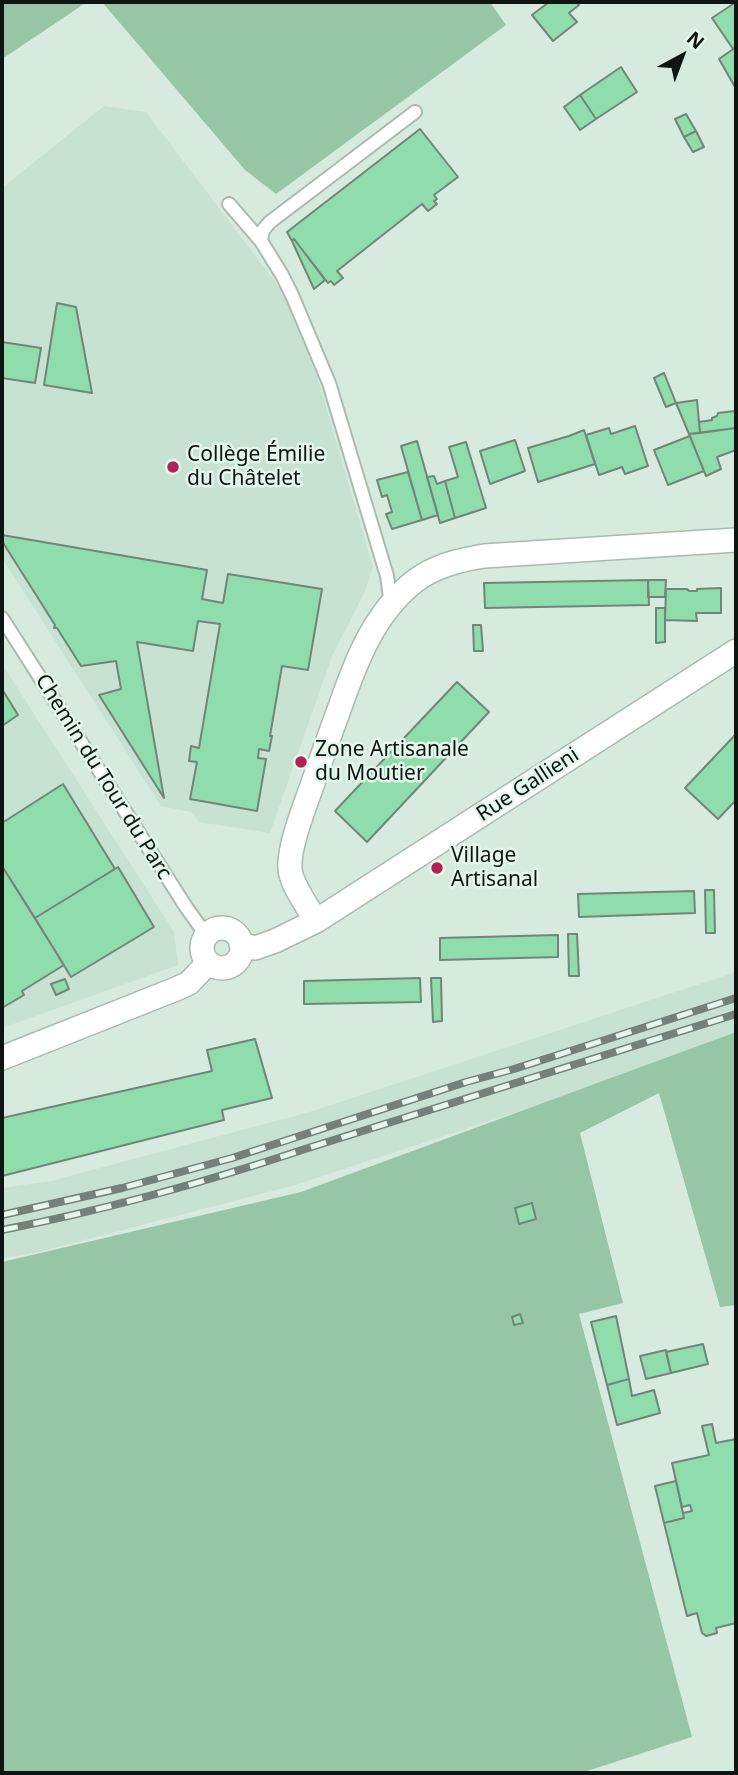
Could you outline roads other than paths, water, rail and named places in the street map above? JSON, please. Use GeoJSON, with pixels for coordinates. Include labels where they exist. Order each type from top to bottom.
{"type":"FeatureCollection","features":[{"type":"Feature","properties":{"kind":"street"},"geometry":{"type":"LineString","coordinates":[[316,921],[290,873],[289,857],[358,658],[389,607],[415,581],[458,560],[496,555],[736,540]]}},
{"type":"Feature","properties":{"kind":"street","name":"Rue Gallieni"},"geometry":{"type":"LineString","coordinates":[[242,944],[255,947],[275,941],[316,921],[736,651]]}},
{"type":"Feature","properties":{"kind":"street"},"geometry":{"type":"LineString","coordinates":[[217,928],[235,933],[242,944],[240,957],[232,966],[219,968],[208,963],[201,946],[206,935],[217,928]]}},
{"type":"Feature","properties":{"kind":"street"},"geometry":{"type":"LineString","coordinates":[[2,1058],[176,989],[189,983],[208,963]]}},
{"type":"Feature","properties":{"kind":"lane"},"geometry":{"type":"LineString","coordinates":[[261,241],[263,230],[270,222],[415,112]]}},
{"type":"Feature","properties":{"kind":"lane"},"geometry":{"type":"LineString","coordinates":[[229,205],[261,241],[287,285],[328,383],[387,576],[389,607]]}},
{"type":"Feature","properties":{"kind":"lane","name":"Chemin du Tour du Parc"},"geometry":{"type":"LineString","coordinates":[[2,618],[206,935]]}},
{"type":"Feature","properties":{"kind":"railway"},"geometry":{"type":"LineString","coordinates":[[2,1215],[122,1188],[232,1158],[736,998]]}},
{"type":"Feature","properties":{"kind":"railway"},"geometry":{"type":"LineString","coordinates":[[2,1230],[79,1214],[193,1184],[736,1014]]}},
{"type":"Feature","properties":{"kind":"place","name":"Collège Émilie du Châtelet"},"geometry":{"type":"Point","coordinates":[173,467]}},
{"type":"Feature","properties":{"kind":"place","name":"Zone Artisanale du Moutier"},"geometry":{"type":"Point","coordinates":[301,762]}},
{"type":"Feature","properties":{"kind":"place","name":"Village Artisanal"},"geometry":{"type":"Point","coordinates":[437,868]}}]}
